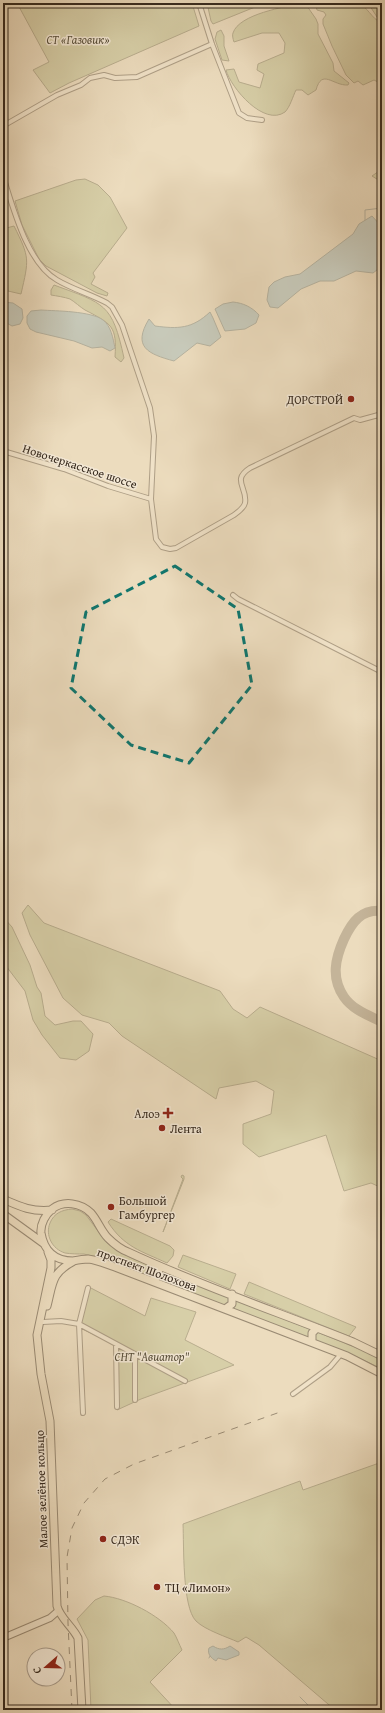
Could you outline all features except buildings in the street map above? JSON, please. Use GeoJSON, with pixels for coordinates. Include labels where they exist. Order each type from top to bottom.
{"type":"FeatureCollection","features":[{"type":"Feature","properties":{"kind":"main road","name":"проспект Шолохова"},"geometry":{"type":"LineString","coordinates":[[3,1199],[29,1210],[39,1211],[52,1210],[58,1206],[67,1204],[82,1206],[90,1213],[109,1240],[121,1249],[158,1266],[317,1328],[382,1356]]}},
{"type":"Feature","properties":{"kind":"main road"},"geometry":{"type":"LineString","coordinates":[[43,1243],[41,1229],[45,1217],[52,1210]]}},
{"type":"Feature","properties":{"kind":"main road"},"geometry":{"type":"LineString","coordinates":[[3,1214],[43,1243],[48,1251]]}},
{"type":"Feature","properties":{"kind":"main road","name":"проспект Шолохова"},"geometry":{"type":"LineString","coordinates":[[48,1251],[55,1257],[63,1260],[86,1259],[98,1261],[312,1342],[382,1374]]}},
{"type":"Feature","properties":{"kind":"main road","name":"Малое зелёное кольцо"},"geometry":{"type":"LineString","coordinates":[[48,1251],[51,1260],[51,1268],[39,1322],[38,1351],[50,1421],[56,1598],[58,1611]]}},
{"type":"Feature","properties":{"kind":"main road","name":"Малое зелёное кольцо"},"geometry":{"type":"LineString","coordinates":[[38,1351],[43,1322],[56,1273],[74,1260]]}},
{"type":"Feature","properties":{"kind":"main road"},"geometry":{"type":"LineString","coordinates":[[152,1282],[159,1275],[158,1266]]}},
{"type":"Feature","properties":{"kind":"main road"},"geometry":{"type":"LineString","coordinates":[[225,1309],[232,1304],[232,1294]]}},
{"type":"Feature","properties":{"kind":"main road"},"geometry":{"type":"LineString","coordinates":[[312,1342],[312,1333],[317,1328]]}},
{"type":"Feature","properties":{"kind":"main road"},"geometry":{"type":"LineString","coordinates":[[58,1611],[75,1632],[80,1646],[82,1710]]}},
{"type":"Feature","properties":{"kind":"street"},"geometry":{"type":"LineString","coordinates":[[199,3],[212,44],[239,113],[247,118],[262,120]]}},
{"type":"Feature","properties":{"kind":"street"},"geometry":{"type":"LineString","coordinates":[[3,126],[57,95],[81,85],[90,78],[104,75],[115,78],[137,77],[212,44]]}},
{"type":"Feature","properties":{"kind":"street"},"geometry":{"type":"LineString","coordinates":[[3,176],[23,234],[38,261],[48,274],[56,280],[107,303],[112,307],[122,325],[150,408],[154,436],[151,499],[155,532],[158,543],[166,548],[176,548],[234,515],[241,509],[245,501],[241,478],[242,475],[250,468],[354,418],[360,420],[382,414]]}},
{"type":"Feature","properties":{"kind":"street","name":"Новочеркасское шоссе"},"geometry":{"type":"LineString","coordinates":[[3,451],[64,469],[122,491],[151,499]]}},
{"type":"Feature","properties":{"kind":"street"},"geometry":{"type":"LineString","coordinates":[[233,595],[238,600],[382,672]]}},
{"type":"Feature","properties":{"kind":"street"},"geometry":{"type":"LineString","coordinates":[[83,1413],[79,1324],[88,1288]]}},
{"type":"Feature","properties":{"kind":"street"},"geometry":{"type":"LineString","coordinates":[[43,1322],[61,1321],[79,1324],[185,1381]]}},
{"type":"Feature","properties":{"kind":"street"},"geometry":{"type":"LineString","coordinates":[[116,1344],[118,1408]]}},
{"type":"Feature","properties":{"kind":"street"},"geometry":{"type":"LineString","coordinates":[[135,1354],[135,1400]]}},
{"type":"Feature","properties":{"kind":"street"},"geometry":{"type":"LineString","coordinates":[[293,1394],[330,1367],[341,1354]]}},
{"type":"Feature","properties":{"kind":"street"},"geometry":{"type":"LineString","coordinates":[[3,1638],[50,1618],[58,1611]]}},
{"type":"Feature","properties":{"kind":"highlighted area"},"geometry":{"type":"Polygon","coordinates":[[[175,566],[238,609],[252,685],[189,763],[131,745],[71,688],[86,612],[175,566]]]}},
{"type":"Feature","properties":{"kind":"green space","name":"СТ «Газовик»"},"geometry":{"type":"Polygon","coordinates":[[[17,3],[192,3],[199,26],[69,83],[50,93],[33,70],[49,62],[17,3]]]}},
{"type":"Feature","properties":{"kind":"green space"},"geometry":{"type":"Polygon","coordinates":[[[207,3],[265,3],[213,24],[207,3]]]}},
{"type":"Feature","properties":{"kind":"green space"},"geometry":{"type":"Polygon","coordinates":[[[302,3],[307,6],[316,19],[318,24],[318,34],[333,63],[334,71],[349,83],[348,85],[343,85],[325,79],[321,80],[316,90],[308,95],[302,90],[296,90],[285,112],[277,115],[268,114],[258,110],[241,95],[229,78],[226,70],[234,69],[239,82],[260,88],[264,74],[257,70],[258,64],[284,53],[285,43],[279,33],[262,33],[234,42],[233,34],[237,26],[253,16],[274,9],[302,3]]]}},
{"type":"Feature","properties":{"kind":"green space"},"geometry":{"type":"Polygon","coordinates":[[[315,3],[357,3],[364,7],[375,19],[382,23],[382,89],[380,83],[374,80],[363,85],[358,81],[354,83],[346,75],[323,24],[323,19],[326,15],[324,12],[317,10],[315,3]]]}},
{"type":"Feature","properties":{"kind":"green space"},"geometry":{"type":"Polygon","coordinates":[[[368,3],[382,3],[382,18],[377,17],[368,3]]]}},
{"type":"Feature","properties":{"kind":"green space"},"geometry":{"type":"Polygon","coordinates":[[[221,30],[224,36],[224,46],[229,61],[222,60],[215,39],[217,32],[221,30]]]}},
{"type":"Feature","properties":{"kind":"green space"},"geometry":{"type":"Polygon","coordinates":[[[382,169],[382,208],[378,205],[381,198],[380,181],[372,176],[382,169]]]}},
{"type":"Feature","properties":{"kind":"green space"},"geometry":{"type":"Polygon","coordinates":[[[85,179],[98,185],[110,197],[127,228],[93,273],[95,277],[91,284],[108,293],[107,296],[97,293],[46,266],[39,259],[22,225],[15,201],[76,180],[85,179]]]}},
{"type":"Feature","properties":{"kind":"green space"},"geometry":{"type":"Polygon","coordinates":[[[14,226],[23,245],[27,266],[21,294],[8,291],[5,285],[3,270],[3,229],[14,226]]]}},
{"type":"Feature","properties":{"kind":"green space"},"geometry":{"type":"Polygon","coordinates":[[[54,285],[85,297],[104,308],[115,326],[120,340],[124,358],[121,362],[115,357],[115,339],[114,332],[111,327],[70,299],[51,295],[51,290],[54,285]]]}},
{"type":"Feature","properties":{"kind":"green space"},"geometry":{"type":"Polygon","coordinates":[[[28,905],[44,923],[220,991],[233,1009],[247,1018],[260,1007],[382,1061],[382,1188],[371,1183],[344,1191],[326,1135],[259,1157],[243,1144],[243,1124],[271,1114],[274,1091],[256,1081],[219,1088],[216,1099],[122,1036],[109,1023],[82,1015],[63,998],[30,935],[22,913],[28,905]]]}},
{"type":"Feature","properties":{"kind":"green space"},"geometry":{"type":"Polygon","coordinates":[[[3,917],[12,927],[30,965],[37,987],[41,993],[45,1016],[55,1025],[73,1021],[81,1021],[93,1034],[89,1051],[76,1060],[60,1058],[42,1035],[33,1020],[25,991],[3,962],[3,917]]]}},
{"type":"Feature","properties":{"kind":"green space"},"geometry":{"type":"Polygon","coordinates":[[[182,1175],[184,1176],[184,1179],[163,1232],[183,1179],[181,1177],[182,1175]]]}},
{"type":"Feature","properties":{"kind":"green space"},"geometry":{"type":"Polygon","coordinates":[[[72,1209],[80,1211],[86,1215],[107,1243],[129,1257],[382,1358],[382,1369],[357,1357],[108,1260],[84,1254],[65,1253],[60,1251],[53,1245],[49,1237],[48,1232],[50,1223],[56,1214],[72,1209]]]}},
{"type":"Feature","properties":{"kind":"green space"},"geometry":{"type":"Polygon","coordinates":[[[111,1219],[170,1246],[174,1250],[173,1256],[167,1263],[127,1243],[108,1222],[111,1219]]]}},
{"type":"Feature","properties":{"kind":"green space"},"geometry":{"type":"Polygon","coordinates":[[[183,1255],[236,1274],[230,1289],[178,1267],[183,1255]]]}},
{"type":"Feature","properties":{"kind":"green space"},"geometry":{"type":"Polygon","coordinates":[[[249,1282],[356,1327],[349,1336],[244,1294],[249,1282]]]}},
{"type":"Feature","properties":{"kind":"green space","name":"СНТ \"Авиатор\""},"geometry":{"type":"Polygon","coordinates":[[[87,1286],[145,1316],[151,1298],[196,1312],[185,1340],[234,1365],[141,1399],[117,1410],[116,1345],[78,1327],[87,1286]]]}},
{"type":"Feature","properties":{"kind":"green space"},"geometry":{"type":"Polygon","coordinates":[[[382,1462],[382,1710],[335,1710],[259,1645],[246,1637],[238,1642],[210,1630],[196,1621],[191,1614],[186,1590],[183,1524],[300,1481],[303,1490],[382,1462]]]}},
{"type":"Feature","properties":{"kind":"green space"},"geometry":{"type":"Polygon","coordinates":[[[104,1596],[113,1597],[142,1608],[168,1626],[174,1633],[182,1650],[150,1682],[176,1710],[91,1710],[88,1640],[77,1619],[95,1600],[104,1596]]]}},
{"type":"Feature","properties":{"kind":"water"},"geometry":{"type":"Polygon","coordinates":[[[372,216],[382,227],[382,266],[373,273],[356,271],[334,281],[320,281],[301,289],[278,308],[270,307],[267,300],[268,293],[269,287],[274,282],[285,277],[300,274],[353,234],[359,224],[372,216]]]}},
{"type":"Feature","properties":{"kind":"water"},"geometry":{"type":"Polygon","coordinates":[[[3,302],[13,303],[22,309],[23,318],[20,324],[12,326],[3,321],[3,302]]]}},
{"type":"Feature","properties":{"kind":"water"},"geometry":{"type":"Polygon","coordinates":[[[233,302],[247,306],[256,312],[259,315],[256,323],[245,329],[225,331],[215,309],[223,304],[233,302]]]}},
{"type":"Feature","properties":{"kind":"water"},"geometry":{"type":"Polygon","coordinates":[[[41,310],[73,312],[98,317],[108,326],[115,348],[110,351],[102,347],[92,348],[74,341],[36,332],[30,329],[27,323],[27,316],[31,311],[41,310]]]}},
{"type":"Feature","properties":{"kind":"water"},"geometry":{"type":"Polygon","coordinates":[[[210,312],[221,337],[210,346],[197,343],[174,361],[150,352],[145,348],[142,336],[149,319],[155,326],[178,327],[191,325],[210,312]]]}},
{"type":"Feature","properties":{"kind":"water"},"geometry":{"type":"Polygon","coordinates":[[[213,1646],[222,1649],[230,1646],[239,1652],[239,1655],[226,1660],[218,1658],[216,1661],[209,1654],[209,1648],[213,1646]]]}},
{"type":"Feature","properties":{"kind":"waterway"},"geometry":{"type":"LineString","coordinates":[[365,220],[365,210],[382,208]]}},
{"type":"Feature","properties":{"kind":"waterway"},"geometry":{"type":"LineString","coordinates":[[300,1697],[313,1710]]}},
{"type":"Feature","properties":{"kind":"taxiway"},"geometry":{"type":"LineString","coordinates":[[382,911],[368,912],[363,914],[354,922],[341,946],[336,968],[337,983],[348,1002],[361,1012],[382,1022]]}},
{"type":"Feature","properties":{"kind":"railway"},"geometry":{"type":"LineString","coordinates":[[72,1710],[67,1557],[72,1528],[84,1503],[105,1479],[134,1464],[283,1411]]}},
{"type":"Feature","properties":{"kind":"place","name":"ДОРСТРОЙ"},"geometry":{"type":"Point","coordinates":[351,399]}},
{"type":"Feature","properties":{"kind":"place","name":"Алоэ"},"geometry":{"type":"Point","coordinates":[168,1113]}},
{"type":"Feature","properties":{"kind":"place","name":"Лента"},"geometry":{"type":"Point","coordinates":[162,1128]}},
{"type":"Feature","properties":{"kind":"place","name":"Большой Гамбургер"},"geometry":{"type":"Point","coordinates":[111,1207]}},
{"type":"Feature","properties":{"kind":"place","name":"СДЭК"},"geometry":{"type":"Point","coordinates":[103,1539]}},
{"type":"Feature","properties":{"kind":"place","name":"ТЦ «Лимон»"},"geometry":{"type":"Point","coordinates":[157,1587]}}]}
